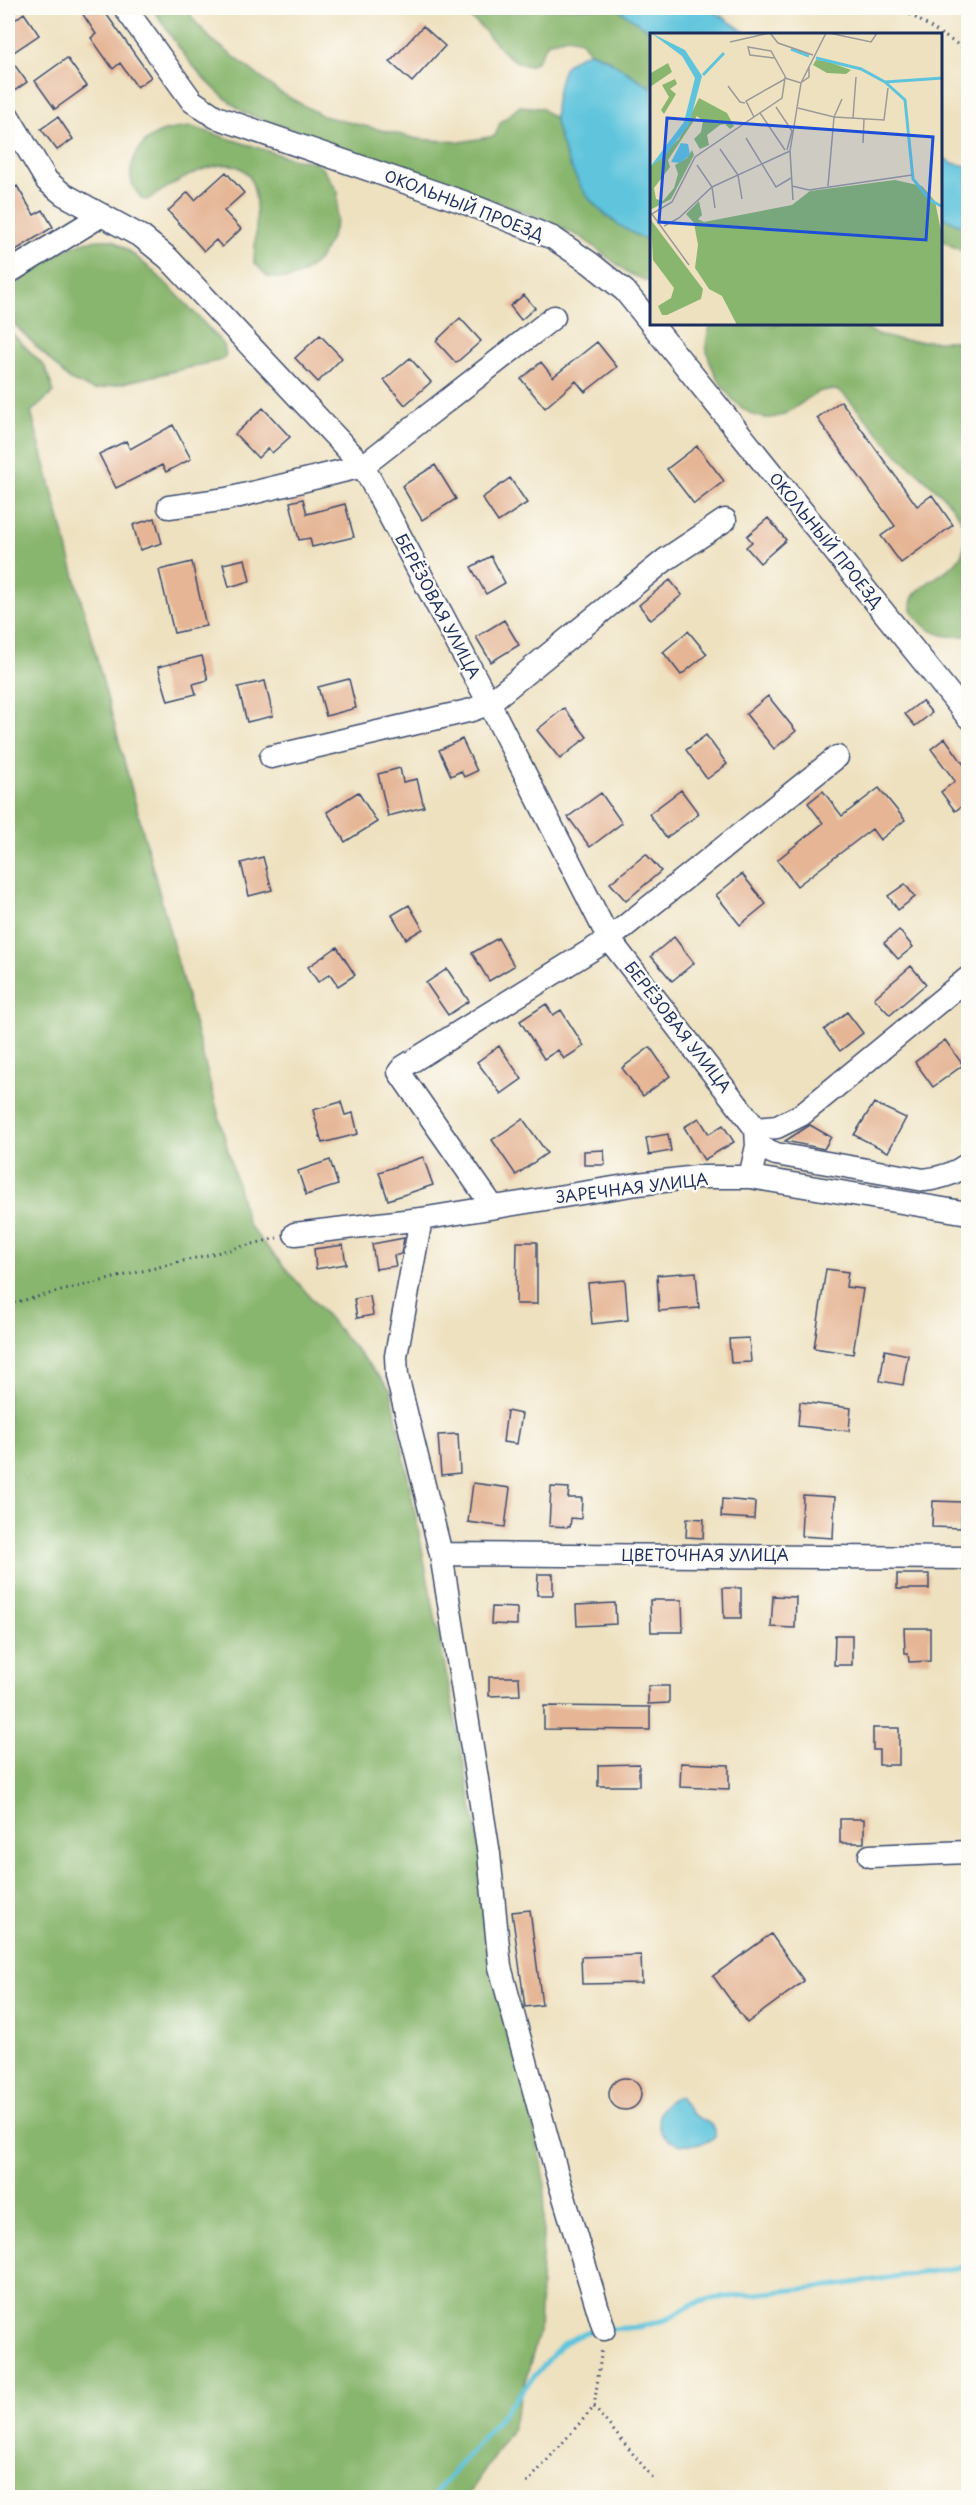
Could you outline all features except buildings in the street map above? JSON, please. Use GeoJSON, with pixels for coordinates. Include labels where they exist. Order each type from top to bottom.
{"type":"FeatureCollection","features":[{"type":"Feature","properties":{"kind":"street","name":"ОКОЛЬНЫЙ ПРОЕЗД"},"geometry":{"type":"LineString","coordinates":[[125,8],[192,101],[216,117],[463,202],[553,238],[626,291],[650,321]]}},
{"type":"Feature","properties":{"kind":"street","name":"БЕРЁЗОВАЯ УЛИЦА"},"geometry":{"type":"LineString","coordinates":[[8,117],[47,181],[63,194],[142,237],[168,258],[363,466],[489,703],[609,939],[756,1138]]}},
{"type":"Feature","properties":{"kind":"street"},"geometry":{"type":"LineString","coordinates":[[11,272],[102,215]]}},
{"type":"Feature","properties":{"kind":"street"},"geometry":{"type":"LineString","coordinates":[[169,507],[227,499],[363,466],[554,317]]}},
{"type":"Feature","properties":{"kind":"street","name":"ОКОЛЬНЫЙ ПРОЕЗД"},"geometry":{"type":"LineString","coordinates":[[654,326],[969,717]]}},
{"type":"Feature","properties":{"kind":"street"},"geometry":{"type":"LineString","coordinates":[[271,757],[472,710],[489,703],[665,560],[725,520]]}},
{"type":"Feature","properties":{"kind":"street"},"geometry":{"type":"LineString","coordinates":[[493,1207],[399,1072],[403,1067],[609,939],[837,757]]}},
{"type":"Feature","properties":{"kind":"street"},"geometry":{"type":"LineString","coordinates":[[756,1138],[801,1115],[969,978]]}},
{"type":"Feature","properties":{"kind":"street"},"geometry":{"type":"LineString","coordinates":[[756,1138],[776,1154],[924,1180],[960,1171],[969,1164]]}},
{"type":"Feature","properties":{"kind":"street"},"geometry":{"type":"LineString","coordinates":[[750,1178],[756,1138]]}},
{"type":"Feature","properties":{"kind":"street","name":"ЗАРЕЧНАЯ УЛИЦА"},"geometry":{"type":"LineString","coordinates":[[295,1234],[422,1219],[698,1177],[750,1178],[969,1213]]}},
{"type":"Feature","properties":{"kind":"street"},"geometry":{"type":"LineString","coordinates":[[422,1219],[396,1356],[397,1376],[441,1554],[489,1854],[500,1966],[557,2174],[604,2329]]}},
{"type":"Feature","properties":{"kind":"street","name":"ЦВЕТОЧНАЯ УЛИЦА"},"geometry":{"type":"LineString","coordinates":[[441,1554],[969,1558]]}},
{"type":"Feature","properties":{"kind":"street"},"geometry":{"type":"LineString","coordinates":[[870,1856],[969,1852]]}},
{"type":"Feature","properties":{"kind":"path"},"geometry":{"type":"LineString","coordinates":[[900,8],[940,33]]}},
{"type":"Feature","properties":{"kind":"path"},"geometry":{"type":"LineString","coordinates":[[943,35],[969,51]]}},
{"type":"Feature","properties":{"kind":"path"},"geometry":{"type":"LineString","coordinates":[[8,1305],[295,1234]]}},
{"type":"Feature","properties":{"kind":"path"},"geometry":{"type":"LineString","coordinates":[[527,2483],[594,2407],[604,2329]]}},
{"type":"Feature","properties":{"kind":"path"},"geometry":{"type":"LineString","coordinates":[[594,2407],[653,2478]]}},
{"type":"Feature","properties":{"kind":"green space"},"geometry":{"type":"Polygon","coordinates":[[[153,8],[190,8],[192,18],[210,38],[279,92],[323,116],[418,139],[460,142],[495,136],[500,123],[520,106],[541,108],[555,119],[567,157],[612,221],[650,241],[650,282],[630,274],[581,237],[525,212],[245,113],[204,79],[172,38],[153,8]]]}},
{"type":"Feature","properties":{"kind":"green space"},"geometry":{"type":"Polygon","coordinates":[[[459,8],[616,8],[654,33],[650,33],[650,87],[605,58],[590,52],[581,40],[568,37],[548,42],[537,61],[529,66],[521,64],[502,51],[481,27],[459,8]]]}},
{"type":"Feature","properties":{"kind":"green space"},"geometry":{"type":"Polygon","coordinates":[[[192,127],[290,158],[315,162],[324,170],[338,192],[337,221],[330,240],[318,261],[300,275],[287,279],[268,277],[254,262],[256,201],[254,191],[244,171],[232,165],[218,165],[202,170],[147,200],[142,199],[132,183],[131,168],[136,154],[146,141],[159,133],[192,127]]]}},
{"type":"Feature","properties":{"kind":"green space"},"geometry":{"type":"Polygon","coordinates":[[[943,217],[968,228],[968,254],[943,242],[943,217]]]}},
{"type":"Feature","properties":{"kind":"green space"},"geometry":{"type":"Polygon","coordinates":[[[92,240],[113,240],[158,276],[224,345],[226,355],[221,360],[94,390],[70,380],[12,322],[8,316],[8,294],[33,271],[75,245],[92,240]]]}},
{"type":"Feature","properties":{"kind":"green space"},"geometry":{"type":"Polygon","coordinates":[[[710,326],[864,326],[883,336],[897,339],[968,341],[968,635],[948,636],[936,633],[917,619],[911,606],[916,593],[949,568],[962,554],[965,532],[962,521],[946,499],[893,450],[841,392],[832,390],[815,394],[785,414],[776,417],[764,418],[741,407],[723,387],[710,362],[706,344],[710,326]]]}},
{"type":"Feature","properties":{"kind":"green space"},"geometry":{"type":"Polygon","coordinates":[[[8,329],[45,367],[54,392],[31,412],[248,1225],[391,1390],[545,2181],[539,2333],[511,2431],[467,2497],[8,2497],[8,329]]]}},
{"type":"Feature","properties":{"kind":"water"},"geometry":{"type":"Polygon","coordinates":[[[616,8],[709,8],[746,33],[654,33],[616,8]]]}},
{"type":"Feature","properties":{"kind":"water"},"geometry":{"type":"Polygon","coordinates":[[[590,52],[605,58],[650,87],[650,241],[617,224],[595,205],[578,181],[568,160],[555,115],[563,70],[577,57],[590,52]]]}},
{"type":"Feature","properties":{"kind":"water"},"geometry":{"type":"Polygon","coordinates":[[[943,158],[952,163],[968,166],[968,228],[943,217],[943,158]]]}},
{"type":"Feature","properties":{"kind":"water"},"geometry":{"type":"Polygon","coordinates":[[[679,2097],[692,2114],[715,2129],[715,2136],[702,2143],[686,2145],[678,2144],[664,2136],[658,2119],[665,2104],[679,2097]]]}},
{"type":"Feature","properties":{"kind":"waterway"},"geometry":{"type":"LineString","coordinates":[[610,2329],[640,2327],[668,2319],[691,2305],[710,2299],[847,2284],[968,2266]]}},
{"type":"Feature","properties":{"kind":"waterway"},"geometry":{"type":"LineString","coordinates":[[431,2498],[562,2344],[586,2332],[598,2330]]}}]}
